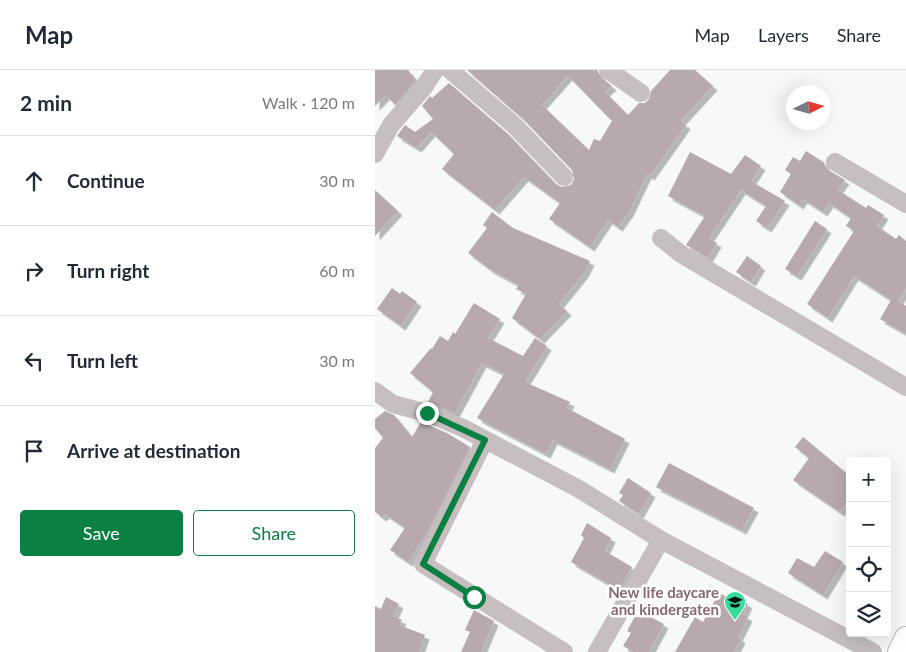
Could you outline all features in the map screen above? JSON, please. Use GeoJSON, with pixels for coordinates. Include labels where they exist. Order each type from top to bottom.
{"type":"FeatureCollection","features":[{"type":"Feature","properties":{"kind":"main road"},"geometry":{"type":"LineString","coordinates":[[899,652],[906,638]]}},
{"type":"Feature","properties":{"kind":"street"},"geometry":{"type":"LineString","coordinates":[[375,154],[382,126],[435,70]]}},
{"type":"Feature","properties":{"kind":"street"},"geometry":{"type":"LineString","coordinates":[[450,70],[515,126],[564,177]]}},
{"type":"Feature","properties":{"kind":"street"},"geometry":{"type":"LineString","coordinates":[[608,70],[641,93]]}},
{"type":"Feature","properties":{"kind":"street"},"geometry":{"type":"LineString","coordinates":[[835,162],[906,204]]}},
{"type":"Feature","properties":{"kind":"street"},"geometry":{"type":"LineString","coordinates":[[661,238],[681,254],[906,387]]}},
{"type":"Feature","properties":{"kind":"street"},"geometry":{"type":"LineString","coordinates":[[375,391],[393,404],[427,413],[485,440],[579,489],[661,540],[873,652]]}},
{"type":"Feature","properties":{"kind":"street"},"geometry":{"type":"LineString","coordinates":[[485,440],[423,564],[564,652]]}},
{"type":"Feature","properties":{"kind":"street"},"geometry":{"type":"LineString","coordinates":[[597,652],[661,540]]}},
{"type":"Feature","properties":{"kind":"building"},"geometry":{"type":"Polygon","coordinates":[[[375,70],[408,70],[416,80],[395,105],[386,95],[375,106],[375,70]]]}},
{"type":"Feature","properties":{"kind":"building"},"geometry":{"type":"Polygon","coordinates":[[[467,70],[597,70],[602,78],[612,86],[605,92],[628,115],[639,103],[645,103],[649,99],[651,91],[670,70],[695,70],[713,86],[681,121],[686,125],[650,176],[647,174],[629,212],[618,227],[608,220],[590,247],[549,219],[560,203],[524,177],[495,210],[442,169],[454,154],[431,132],[417,148],[397,136],[405,125],[415,132],[433,119],[422,106],[430,96],[432,98],[449,83],[508,134],[556,184],[562,187],[571,185],[574,179],[572,170],[523,119],[467,70]],[[568,76],[542,105],[589,150],[594,139],[600,141],[612,121],[568,76]]]}},
{"type":"Feature","properties":{"kind":"building"},"geometry":{"type":"Polygon","coordinates":[[[806,151],[825,163],[824,166],[830,171],[845,180],[838,190],[866,208],[868,205],[884,215],[877,226],[896,239],[899,235],[906,241],[906,289],[898,301],[906,306],[906,334],[880,319],[891,300],[854,276],[828,318],[807,304],[854,231],[846,226],[851,218],[829,203],[823,212],[803,199],[799,205],[780,192],[791,174],[785,170],[793,157],[800,161],[806,151]]]}},
{"type":"Feature","properties":{"kind":"building"},"geometry":{"type":"Polygon","coordinates":[[[690,152],[731,174],[745,155],[761,166],[751,181],[785,201],[767,228],[756,221],[766,206],[741,190],[709,238],[717,243],[708,258],[686,245],[705,216],[668,196],[690,152]]]}},
{"type":"Feature","properties":{"kind":"building"},"geometry":{"type":"Polygon","coordinates":[[[375,190],[398,211],[375,236],[375,190]]]}},
{"type":"Feature","properties":{"kind":"building"},"geometry":{"type":"Polygon","coordinates":[[[492,212],[513,228],[590,261],[584,273],[559,304],[567,311],[540,339],[512,318],[526,294],[516,289],[519,285],[491,270],[468,253],[487,228],[483,225],[492,212]]]}},
{"type":"Feature","properties":{"kind":"building"},"geometry":{"type":"Polygon","coordinates":[[[815,221],[827,229],[797,276],[785,269],[815,221]]]}},
{"type":"Feature","properties":{"kind":"building"},"geometry":{"type":"Polygon","coordinates":[[[747,256],[761,266],[751,282],[736,272],[747,256]]]}},
{"type":"Feature","properties":{"kind":"building"},"geometry":{"type":"Polygon","coordinates":[[[392,288],[400,294],[402,291],[417,302],[401,326],[377,309],[392,288]]]}},
{"type":"Feature","properties":{"kind":"building"},"geometry":{"type":"Polygon","coordinates":[[[474,303],[500,319],[488,338],[523,356],[535,338],[547,346],[525,382],[570,402],[567,408],[625,439],[610,469],[553,440],[546,454],[477,418],[504,374],[482,363],[455,413],[428,402],[433,392],[410,373],[432,349],[440,336],[448,341],[453,332],[455,334],[474,303]]]}},
{"type":"Feature","properties":{"kind":"building"},"geometry":{"type":"Polygon","coordinates":[[[385,411],[394,415],[412,437],[421,422],[447,433],[470,447],[428,531],[408,562],[390,550],[405,528],[385,514],[382,517],[375,512],[375,448],[383,438],[375,428],[375,419],[385,411]]]}},
{"type":"Feature","properties":{"kind":"building"},"geometry":{"type":"Polygon","coordinates":[[[803,437],[846,473],[846,504],[840,512],[793,480],[809,458],[795,447],[803,437]]]}},
{"type":"Feature","properties":{"kind":"building"},"geometry":{"type":"Polygon","coordinates":[[[669,463],[754,508],[742,530],[656,487],[669,463]]]}},
{"type":"Feature","properties":{"kind":"building"},"geometry":{"type":"Polygon","coordinates":[[[628,478],[651,493],[639,514],[619,501],[623,495],[619,493],[628,478]]]}},
{"type":"Feature","properties":{"kind":"building"},"geometry":{"type":"Polygon","coordinates":[[[587,523],[611,538],[605,551],[632,567],[619,590],[571,562],[584,538],[581,535],[587,523]]]}},
{"type":"Feature","properties":{"kind":"building"},"geometry":{"type":"Polygon","coordinates":[[[825,551],[843,562],[823,595],[788,573],[797,558],[814,567],[825,551]]]}},
{"type":"Feature","properties":{"kind":"building"},"geometry":{"type":"Polygon","coordinates":[[[719,593],[736,602],[738,598],[748,604],[743,614],[748,617],[738,637],[741,639],[734,652],[675,652],[695,617],[703,622],[719,593]]]}},
{"type":"Feature","properties":{"kind":"building"},"geometry":{"type":"Polygon","coordinates":[[[386,597],[399,604],[393,616],[402,620],[399,625],[425,635],[419,652],[375,652],[375,606],[381,609],[386,597]]]}},
{"type":"Feature","properties":{"kind":"building"},"geometry":{"type":"Polygon","coordinates":[[[474,610],[494,621],[481,652],[461,652],[470,632],[465,630],[474,610]]]}},
{"type":"Feature","properties":{"kind":"building"},"geometry":{"type":"Polygon","coordinates":[[[641,612],[664,624],[649,652],[634,652],[623,646],[631,633],[627,631],[635,616],[638,617],[641,612]]]}},
{"type":"Feature","properties":{"kind":"place","name":"New life daycare and kindergaten"},"geometry":{"type":"Point","coordinates":[735,621]}},
{"type":"Feature","properties":{"kind":"route"},"geometry":{"type":"LineString","coordinates":[[427,413],[463,428],[485,440],[423,564],[474,597]]}}]}
